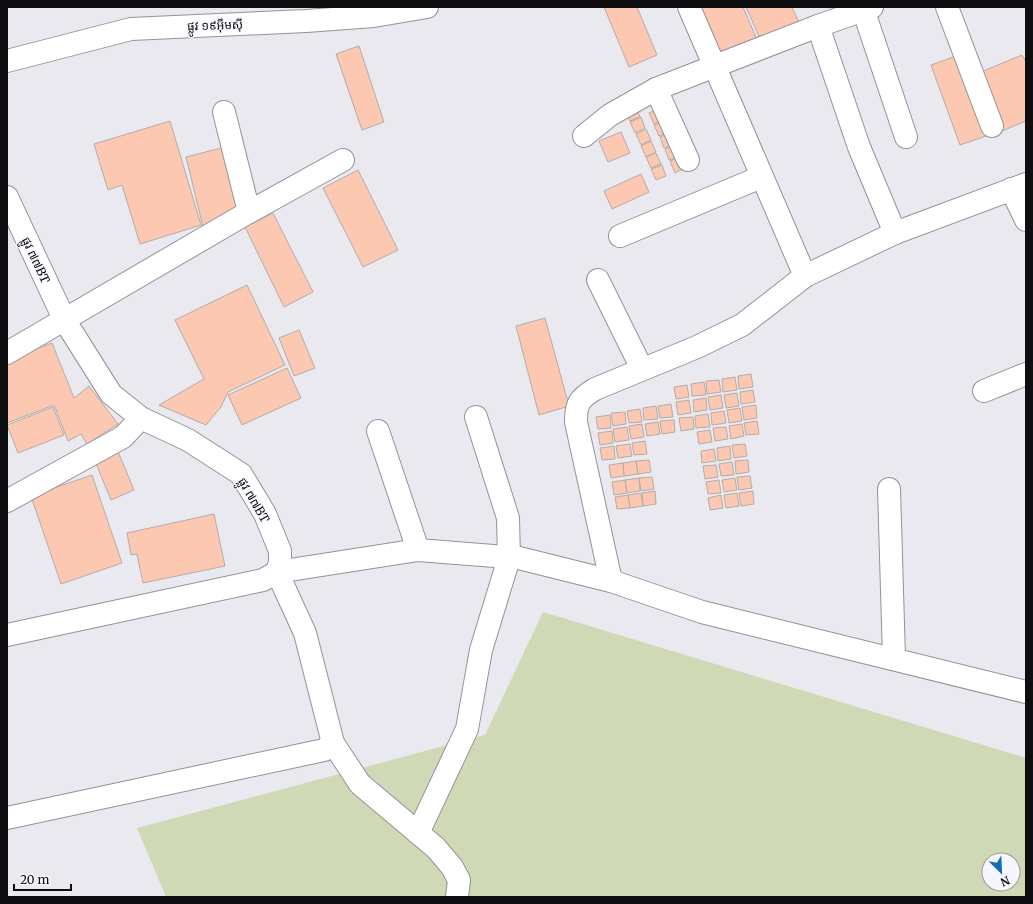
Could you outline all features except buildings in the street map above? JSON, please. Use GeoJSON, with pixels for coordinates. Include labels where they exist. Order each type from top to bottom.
{"type":"FeatureCollection","features":[{"type":"Feature","properties":{"kind":"street","name":"ផ្លូវ ១៩អ៊ឹមស៊ី"},"geometry":{"type":"LineString","coordinates":[[7,60],[131,28],[305,14],[374,16],[427,7]]}},
{"type":"Feature","properties":{"kind":"street"},"geometry":{"type":"LineString","coordinates":[[689,7],[805,276]]}},
{"type":"Feature","properties":{"kind":"street"},"geometry":{"type":"LineString","coordinates":[[947,7],[992,126]]}},
{"type":"Feature","properties":{"kind":"street"},"geometry":{"type":"LineString","coordinates":[[584,136],[610,115],[656,89],[867,8],[906,137]]}},
{"type":"Feature","properties":{"kind":"street"},"geometry":{"type":"LineString","coordinates":[[818,26],[859,148],[895,233]]}},
{"type":"Feature","properties":{"kind":"street"},"geometry":{"type":"LineString","coordinates":[[656,89],[688,160]]}},
{"type":"Feature","properties":{"kind":"street"},"geometry":{"type":"LineString","coordinates":[[224,112],[249,212]]}},
{"type":"Feature","properties":{"kind":"street"},"geometry":{"type":"LineString","coordinates":[[7,353],[65,321],[249,212],[343,160]]}},
{"type":"Feature","properties":{"kind":"street"},"geometry":{"type":"LineString","coordinates":[[620,236],[762,177]]}},
{"type":"Feature","properties":{"kind":"street"},"geometry":{"type":"LineString","coordinates":[[611,581],[576,422],[576,409],[582,397],[595,389],[697,347],[742,325],[805,276],[895,233],[1018,187],[1026,220]]}},
{"type":"Feature","properties":{"kind":"street","name":"ផ្លូវ ៧៧BT"},"geometry":{"type":"LineString","coordinates":[[7,197],[65,321],[111,394],[141,418],[188,440],[241,474],[264,514],[280,551],[280,562],[277,572]]}},
{"type":"Feature","properties":{"kind":"street"},"geometry":{"type":"LineString","coordinates":[[598,280],[642,369]]}},
{"type":"Feature","properties":{"kind":"street"},"geometry":{"type":"LineString","coordinates":[[984,391],[1026,374]]}},
{"type":"Feature","properties":{"kind":"street"},"geometry":{"type":"LineString","coordinates":[[418,833],[467,729],[481,650],[509,558],[508,518],[476,417]]}},
{"type":"Feature","properties":{"kind":"street"},"geometry":{"type":"LineString","coordinates":[[7,501],[123,437],[141,418]]}},
{"type":"Feature","properties":{"kind":"street"},"geometry":{"type":"LineString","coordinates":[[378,432],[418,550]]}},
{"type":"Feature","properties":{"kind":"street"},"geometry":{"type":"LineString","coordinates":[[889,489],[894,658]]}},
{"type":"Feature","properties":{"kind":"street"},"geometry":{"type":"LineString","coordinates":[[7,634],[263,580],[277,572],[418,550],[509,558],[611,581],[702,612],[894,658],[1026,692]]}},
{"type":"Feature","properties":{"kind":"street"},"geometry":{"type":"LineString","coordinates":[[277,572],[305,633],[333,743],[360,784],[418,833],[452,867],[459,880],[457,897]]}},
{"type":"Feature","properties":{"kind":"street"},"geometry":{"type":"LineString","coordinates":[[7,818],[324,750],[333,743]]}},
{"type":"Feature","properties":{"kind":"green space"},"geometry":{"type":"Polygon","coordinates":[[[543,612],[1026,758],[1026,897],[166,897],[137,828],[485,735],[543,612]]]}}]}
